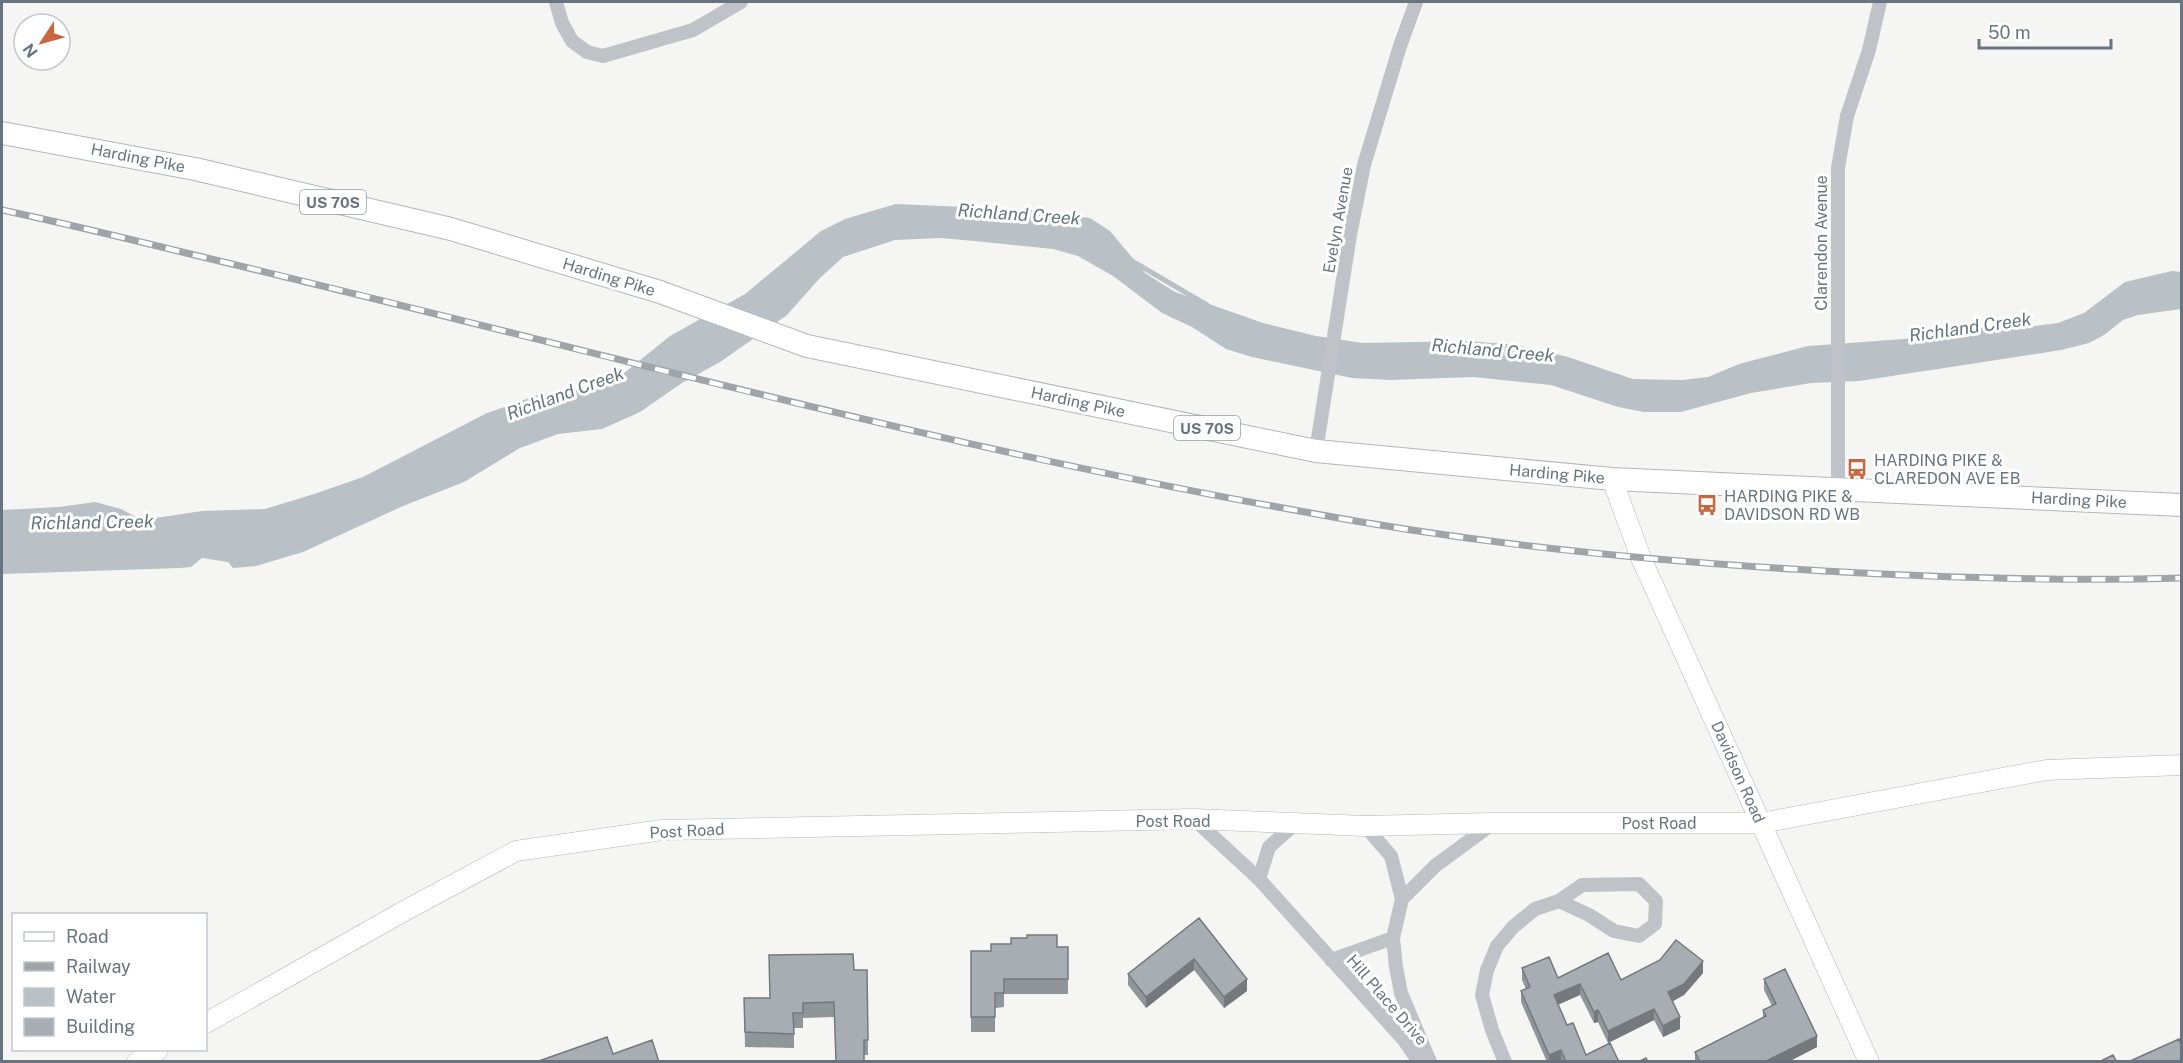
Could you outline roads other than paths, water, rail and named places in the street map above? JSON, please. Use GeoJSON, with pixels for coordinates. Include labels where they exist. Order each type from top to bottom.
{"type":"FeatureCollection","features":[{"type":"Feature","properties":{"kind":"main road","name":"Harding Pike"},"geometry":{"type":"LineString","coordinates":[[2,133],[195,169],[451,229],[660,292],[807,346],[1316,451],[1612,479],[2181,505]]}},
{"type":"Feature","properties":{"kind":"street"},"geometry":{"type":"LineString","coordinates":[[556,2],[562,23],[572,41],[587,52],[603,56],[693,30],[741,2]]}},
{"type":"Feature","properties":{"kind":"street","name":"Evelyn Avenue"},"geometry":{"type":"LineString","coordinates":[[1316,451],[1350,235],[1364,165],[1416,2]]}},
{"type":"Feature","properties":{"kind":"street","name":"Clarendon Avenue"},"geometry":{"type":"LineString","coordinates":[[1838,490],[1838,168],[1847,116],[1869,50],[1880,2]]}},
{"type":"Feature","properties":{"kind":"street","name":"Davidson Road"},"geometry":{"type":"LineString","coordinates":[[1612,479],[1641,558],[1869,1062]]}},
{"type":"Feature","properties":{"kind":"street","name":"Post Road"},"geometry":{"type":"LineString","coordinates":[[207,1022],[516,851],[662,830],[1194,819],[1365,826],[1761,823],[2046,770],[2181,765]]}},
{"type":"Feature","properties":{"kind":"street","name":"Hill Place Drive"},"geometry":{"type":"LineString","coordinates":[[1194,819],[1259,879],[1404,1040],[1419,1062]]}},
{"type":"Feature","properties":{"kind":"street"},"geometry":{"type":"LineString","coordinates":[[1259,879],[1269,847],[1295,824]]}},
{"type":"Feature","properties":{"kind":"street"},"geometry":{"type":"LineString","coordinates":[[1402,899],[1435,866],[1492,824]]}},
{"type":"Feature","properties":{"kind":"street","name":"Hill Place Drive"},"geometry":{"type":"LineString","coordinates":[[1365,826],[1391,856],[1402,899],[1394,938],[1401,993],[1430,1062]]}},
{"type":"Feature","properties":{"kind":"street"},"geometry":{"type":"LineString","coordinates":[[1505,1062],[1492,1030],[1482,995],[1487,970],[1497,946],[1513,927],[1535,909],[1559,901],[1581,885],[1639,884],[1656,901],[1655,924],[1639,936],[1614,931],[1589,915],[1559,901]]}},
{"type":"Feature","properties":{"kind":"street","name":"Hill Place Drive"},"geometry":{"type":"LineString","coordinates":[[1331,960],[1394,938]]}},
{"type":"Feature","properties":{"kind":"street"},"geometry":{"type":"LineString","coordinates":[[1404,1040],[1409,1062]]}},
{"type":"Feature","properties":{"kind":"street"},"geometry":{"type":"LineString","coordinates":[[137,1062],[156,1051]]}},
{"type":"Feature","properties":{"kind":"water"},"geometry":{"type":"Polygon","coordinates":[[[896,204],[1035,210],[1090,218],[1110,231],[1145,273],[1175,292],[1263,323],[1316,336],[1363,343],[1468,341],[1518,345],[1568,357],[1633,379],[1682,380],[1708,377],[1739,364],[1808,346],[1904,339],[1979,328],[2026,327],[2058,323],[2084,313],[2125,282],[2172,271],[2181,272],[2181,309],[2138,315],[2123,320],[2089,343],[2061,350],[1859,381],[1811,383],[1751,393],[1681,412],[1644,412],[1618,407],[1551,385],[1473,377],[1390,380],[1352,378],[1252,357],[1226,349],[1192,327],[1162,313],[1113,276],[1078,256],[1053,249],[975,241],[940,238],[895,240],[843,257],[819,279],[787,315],[720,362],[682,383],[640,412],[602,429],[558,434],[520,448],[464,482],[403,506],[303,552],[256,566],[233,568],[228,562],[202,558],[191,567],[180,568],[2,574],[2,510],[59,507],[95,502],[121,509],[142,520],[202,511],[265,509],[314,494],[363,477],[487,413],[538,395],[578,390],[618,378],[670,336],[745,294],[821,231],[845,219],[896,204]]]}},
{"type":"Feature","properties":{"kind":"waterway","name":"Richland Creek"},"geometry":{"type":"LineString","coordinates":[[1132,261],[1207,305]]}},
{"type":"Feature","properties":{"kind":"railway"},"geometry":{"type":"LineString","coordinates":[[2,210],[883,424],[1164,485],[1365,523],[1486,541],[1731,565],[1987,578],[2182,578]]}},
{"type":"Feature","properties":{"kind":"place","name":"HARDING PIKE & CLAREDON AVE EB"},"geometry":{"type":"Point","coordinates":[1857,469]}},
{"type":"Feature","properties":{"kind":"place","name":"HARDING PIKE & DAVIDSON RD WB"},"geometry":{"type":"Point","coordinates":[1707,505]}}]}
